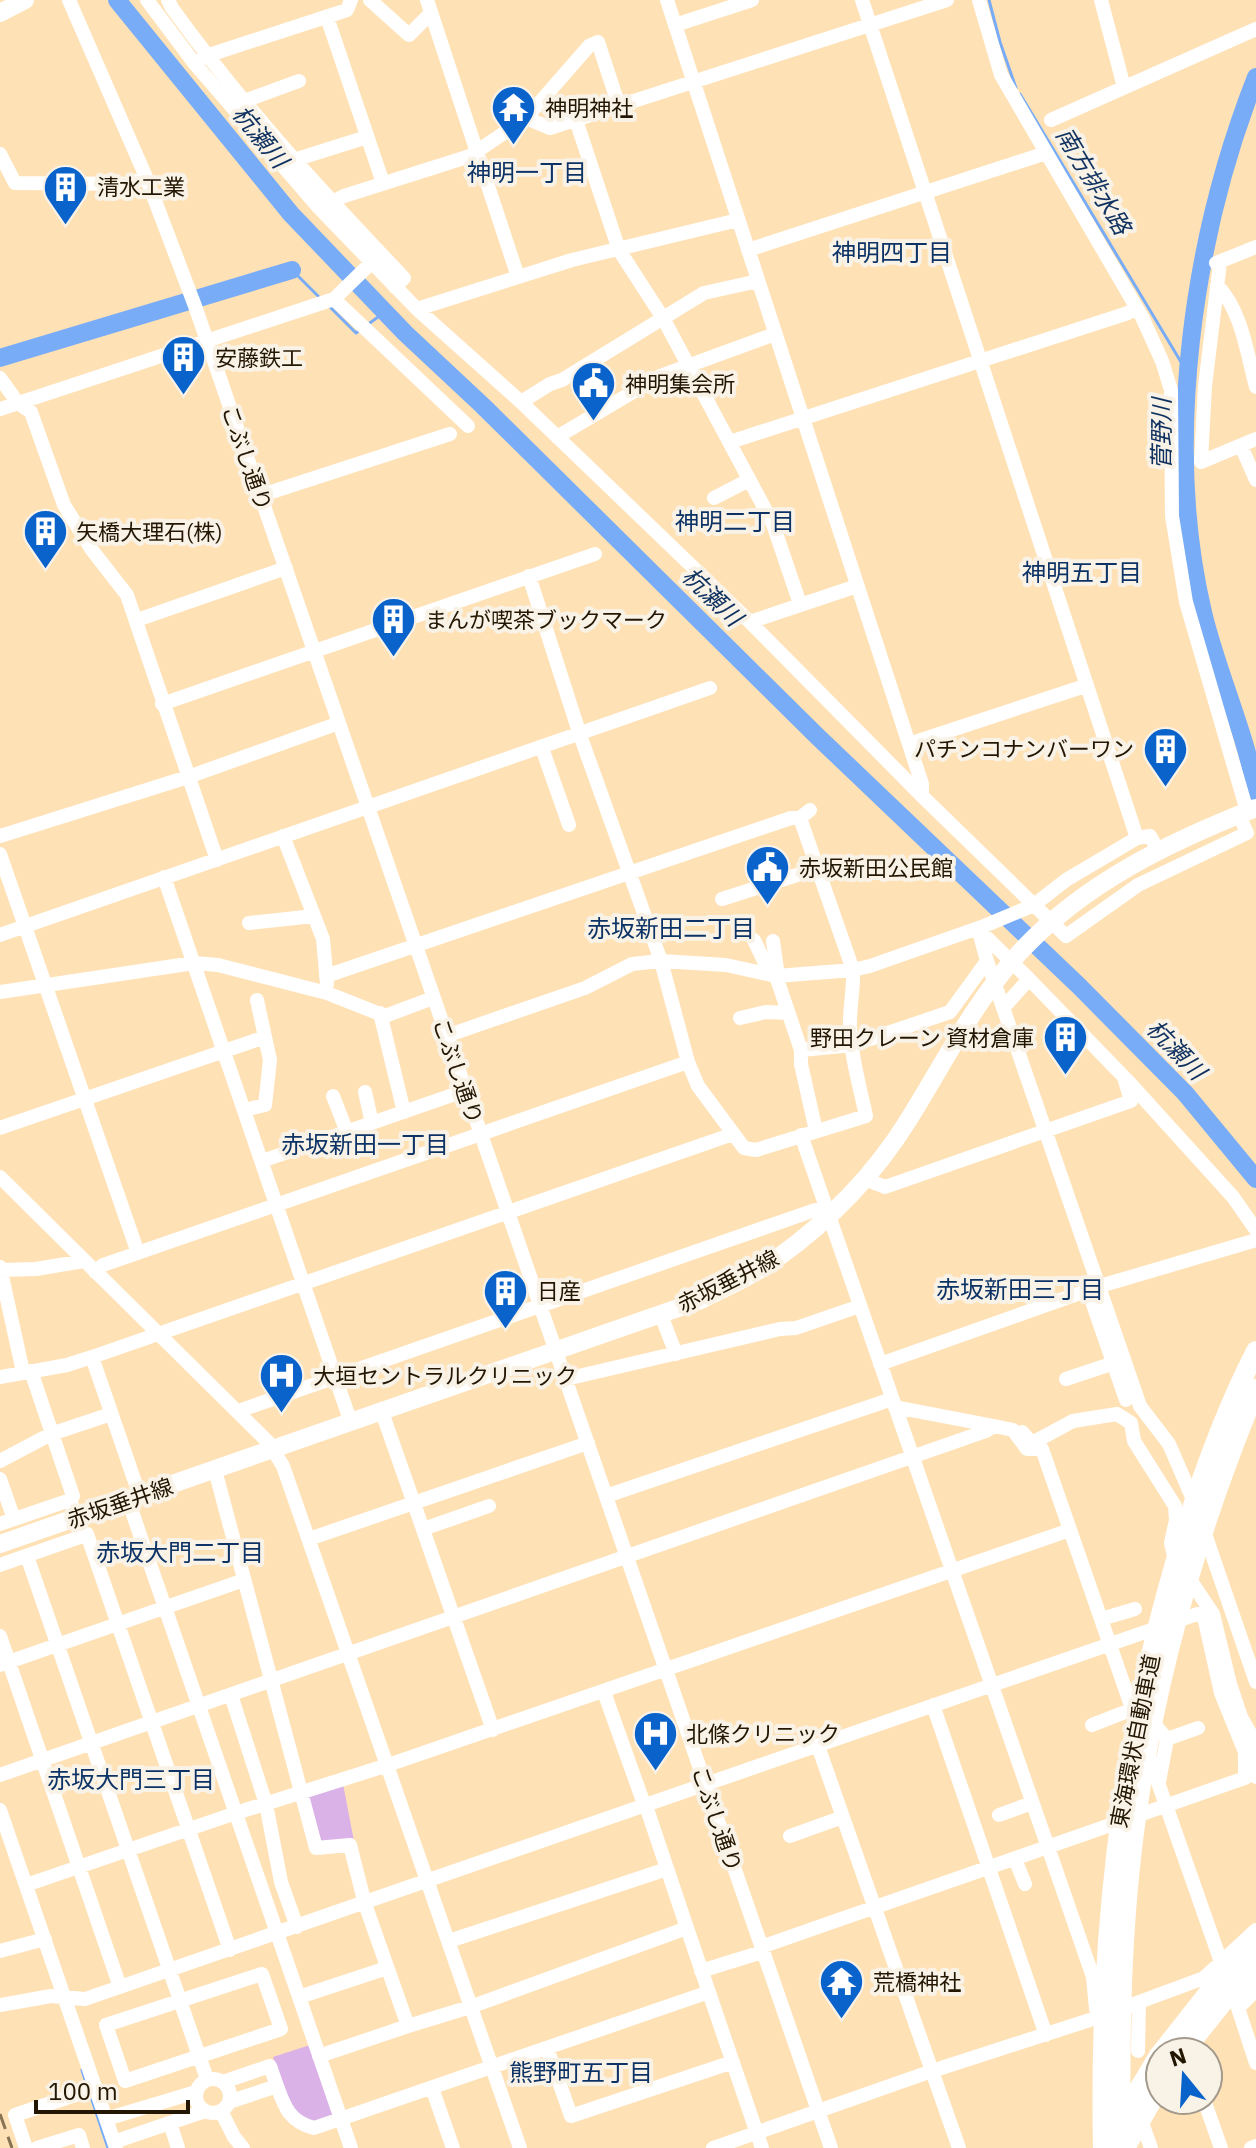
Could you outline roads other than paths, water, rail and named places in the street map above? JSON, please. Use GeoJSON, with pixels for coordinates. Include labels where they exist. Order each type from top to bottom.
{"type":"FeatureCollection","features":[{"type":"Feature","properties":{"kind":"highway","name":"東海環状自動車道"},"geometry":{"type":"LineString","coordinates":[[1116,2144],[1103,2040],[1106,1953],[1124,1782],[1160,1614],[1186,1526],[1215,1445],[1256,1351]]}},
{"type":"Feature","properties":{"kind":"highway","name":"東海環状自動車道"},"geometry":{"type":"LineString","coordinates":[[1116,2144],[1123,1949],[1140,1786],[1177,1615],[1206,1520],[1256,1389]]}},
{"type":"Feature","properties":{"kind":"highway"},"geometry":{"type":"LineString","coordinates":[[1174,2036],[1210,1991],[1256,1949]]}},
{"type":"Feature","properties":{"kind":"highway"},"geometry":{"type":"LineString","coordinates":[[1196,2036],[1223,2002],[1256,1970]]}},
{"type":"Feature","properties":{"kind":"highway"},"geometry":{"type":"LineString","coordinates":[[1116,2144],[1144,2090]]}},
{"type":"Feature","properties":{"kind":"highway"},"geometry":{"type":"LineString","coordinates":[[1135,2110],[1144,2101]]}},
{"type":"Feature","properties":{"kind":"main road"},"geometry":{"type":"LineString","coordinates":[[0,13],[25,0]]}},
{"type":"Feature","properties":{"kind":"main road","name":"赤坂垂井線"},"geometry":{"type":"LineString","coordinates":[[0,1544],[77,1518],[132,1491],[215,1470],[661,1315],[701,1300],[774,1261],[830,1215],[865,1179],[908,1121],[989,991],[1038,933],[1082,895],[1158,850],[1247,812]]}},
{"type":"Feature","properties":{"kind":"street","name":"こぶし通り"},"geometry":{"type":"LineString","coordinates":[[69,0],[146,177],[207,341],[831,2148]]}},
{"type":"Feature","properties":{"kind":"street"},"geometry":{"type":"LineString","coordinates":[[147,0],[325,205],[404,278],[395,287]]}},
{"type":"Feature","properties":{"kind":"street"},"geometry":{"type":"LineString","coordinates":[[168,0],[201,60],[244,101],[294,160],[370,264],[521,402],[750,622],[1030,907],[1066,936],[1138,885],[1247,833],[1247,812],[1186,602],[1172,516],[1171,390],[1162,361],[1136,307],[1001,75],[979,0]]}},
{"type":"Feature","properties":{"kind":"street"},"geometry":{"type":"LineString","coordinates":[[201,60],[347,10],[351,0]]}},
{"type":"Feature","properties":{"kind":"street"},"geometry":{"type":"LineString","coordinates":[[370,0],[409,35],[429,6]]}},
{"type":"Feature","properties":{"kind":"street"},"geometry":{"type":"LineString","coordinates":[[667,0],[922,784],[922,796]]}},
{"type":"Feature","properties":{"kind":"street"},"geometry":{"type":"LineString","coordinates":[[675,25],[721,5],[752,0]]}},
{"type":"Feature","properties":{"kind":"street"},"geometry":{"type":"LineString","coordinates":[[862,0],[1137,838]]}},
{"type":"Feature","properties":{"kind":"street"},"geometry":{"type":"LineString","coordinates":[[526,118],[550,128],[947,0]]}},
{"type":"Feature","properties":{"kind":"street"},"geometry":{"type":"LineString","coordinates":[[1101,0],[1124,87]]}},
{"type":"Feature","properties":{"kind":"street"},"geometry":{"type":"LineString","coordinates":[[429,6],[518,277]]}},
{"type":"Feature","properties":{"kind":"street"},"geometry":{"type":"LineString","coordinates":[[327,17],[383,183]]}},
{"type":"Feature","properties":{"kind":"street"},"geometry":{"type":"LineString","coordinates":[[1051,120],[1256,29]]}},
{"type":"Feature","properties":{"kind":"street"},"geometry":{"type":"LineString","coordinates":[[325,205],[470,156],[526,118],[589,46],[598,42],[619,106]]}},
{"type":"Feature","properties":{"kind":"street"},"geometry":{"type":"LineString","coordinates":[[244,101],[299,81]]}},
{"type":"Feature","properties":{"kind":"street"},"geometry":{"type":"LineString","coordinates":[[576,120],[619,250],[663,318],[773,524],[800,604]]}},
{"type":"Feature","properties":{"kind":"street"},"geometry":{"type":"LineString","coordinates":[[294,160],[367,137]]}},
{"type":"Feature","properties":{"kind":"street"},"geometry":{"type":"LineString","coordinates":[[748,250],[1046,153]]}},
{"type":"Feature","properties":{"kind":"street"},"geometry":{"type":"LineString","coordinates":[[0,154],[15,183],[130,184],[146,177]]}},
{"type":"Feature","properties":{"kind":"street"},"geometry":{"type":"LineString","coordinates":[[417,309],[572,260],[738,220]]}},
{"type":"Feature","properties":{"kind":"street"},"geometry":{"type":"LineString","coordinates":[[1256,247],[1218,263],[1205,386],[1201,462],[1256,439]]}},
{"type":"Feature","properties":{"kind":"street"},"geometry":{"type":"LineString","coordinates":[[0,409],[330,299],[370,264]]}},
{"type":"Feature","properties":{"kind":"street"},"geometry":{"type":"LineString","coordinates":[[521,402],[704,293],[758,281]]}},
{"type":"Feature","properties":{"kind":"street"},"geometry":{"type":"LineString","coordinates":[[1217,285],[1225,293],[1239,322],[1256,387]]}},
{"type":"Feature","properties":{"kind":"street"},"geometry":{"type":"LineString","coordinates":[[330,299],[364,327],[468,426]]}},
{"type":"Feature","properties":{"kind":"street"},"geometry":{"type":"LineString","coordinates":[[730,442],[1128,313],[1136,307]]}},
{"type":"Feature","properties":{"kind":"street"},"geometry":{"type":"LineString","coordinates":[[557,437],[660,376],[775,334]]}},
{"type":"Feature","properties":{"kind":"street"},"geometry":{"type":"LineString","coordinates":[[0,378],[18,403],[31,412],[64,505],[92,550],[127,595],[217,860]]}},
{"type":"Feature","properties":{"kind":"street"},"geometry":{"type":"LineString","coordinates":[[259,496],[450,434]]}},
{"type":"Feature","properties":{"kind":"street"},"geometry":{"type":"LineString","coordinates":[[1241,446],[1256,480]]}},
{"type":"Feature","properties":{"kind":"street"},"geometry":{"type":"LineString","coordinates":[[714,498],[749,480]]}},
{"type":"Feature","properties":{"kind":"street"},"geometry":{"type":"LineString","coordinates":[[162,704],[595,554]]}},
{"type":"Feature","properties":{"kind":"street"},"geometry":{"type":"LineString","coordinates":[[137,620],[286,568]]}},
{"type":"Feature","properties":{"kind":"street"},"geometry":{"type":"LineString","coordinates":[[326,976],[416,946],[630,873],[791,818],[805,814],[819,868],[853,970],[850,1024],[866,1116],[756,1150],[744,1148],[698,1086],[688,1062],[661,961],[630,873],[580,735],[529,576]]}},
{"type":"Feature","properties":{"kind":"street"},"geometry":{"type":"LineString","coordinates":[[750,622],[857,586]]}},
{"type":"Feature","properties":{"kind":"street"},"geometry":{"type":"LineString","coordinates":[[909,744],[1085,686]]}},
{"type":"Feature","properties":{"kind":"street"},"geometry":{"type":"LineString","coordinates":[[0,935],[710,688]]}},
{"type":"Feature","properties":{"kind":"street"},"geometry":{"type":"LineString","coordinates":[[0,836],[188,777],[339,723]]}},
{"type":"Feature","properties":{"kind":"street"},"geometry":{"type":"LineString","coordinates":[[542,748],[569,825]]}},
{"type":"Feature","properties":{"kind":"street"},"geometry":{"type":"LineString","coordinates":[[283,836],[323,939],[327,993]]}},
{"type":"Feature","properties":{"kind":"street"},"geometry":{"type":"LineString","coordinates":[[446,1036],[585,988],[632,964],[661,961],[726,965],[775,975],[853,970],[981,927],[1030,907],[1066,880],[1137,838],[1150,836],[1158,850]]}},
{"type":"Feature","properties":{"kind":"street"},"geometry":{"type":"LineString","coordinates":[[0,854],[138,1253]]}},
{"type":"Feature","properties":{"kind":"street"},"geometry":{"type":"LineString","coordinates":[[722,899],[819,868]]}},
{"type":"Feature","properties":{"kind":"street"},"geometry":{"type":"LineString","coordinates":[[164,877],[351,1423]]}},
{"type":"Feature","properties":{"kind":"street"},"geometry":{"type":"LineString","coordinates":[[249,923],[314,916]]}},
{"type":"Feature","properties":{"kind":"street"},"geometry":{"type":"LineString","coordinates":[[981,927],[987,961],[1046,1129],[1126,1400]]}},
{"type":"Feature","properties":{"kind":"street"},"geometry":{"type":"LineString","coordinates":[[880,1364],[1255,1235],[1233,1197],[981,927]]}},
{"type":"Feature","properties":{"kind":"street"},"geometry":{"type":"LineString","coordinates":[[754,940],[775,975],[801,1050],[809,1133],[830,1215],[1093,1977],[1097,2045],[1104,2069],[1135,2110],[1151,2148]]}},
{"type":"Feature","properties":{"kind":"street"},"geometry":{"type":"LineString","coordinates":[[773,941],[775,975]]}},
{"type":"Feature","properties":{"kind":"street"},"geometry":{"type":"LineString","coordinates":[[801,1050],[852,1045],[950,1012],[987,961]]}},
{"type":"Feature","properties":{"kind":"street"},"geometry":{"type":"LineString","coordinates":[[0,992],[194,963],[218,965],[327,993],[385,1016],[433,998]]}},
{"type":"Feature","properties":{"kind":"street"},"geometry":{"type":"LineString","coordinates":[[1004,1007],[1029,979]]}},
{"type":"Feature","properties":{"kind":"street"},"geometry":{"type":"LineString","coordinates":[[244,1110],[265,1105],[270,1060],[257,1000]]}},
{"type":"Feature","properties":{"kind":"street"},"geometry":{"type":"LineString","coordinates":[[740,1018],[766,1012],[788,1013]]}},
{"type":"Feature","properties":{"kind":"street"},"geometry":{"type":"LineString","coordinates":[[380,1013],[404,1112]]}},
{"type":"Feature","properties":{"kind":"street"},"geometry":{"type":"LineString","coordinates":[[0,1128],[265,1037]]}},
{"type":"Feature","properties":{"kind":"street"},"geometry":{"type":"LineString","coordinates":[[230,1950],[87,1534],[77,1518],[73,1496],[27,1372],[0,1269],[103,1265],[688,1062]]}},
{"type":"Feature","properties":{"kind":"street"},"geometry":{"type":"LineString","coordinates":[[865,1179],[885,1187],[1131,1101],[1124,1077]]}},
{"type":"Feature","properties":{"kind":"street"},"geometry":{"type":"LineString","coordinates":[[262,1161],[464,1091]]}},
{"type":"Feature","properties":{"kind":"street"},"geometry":{"type":"LineString","coordinates":[[365,1092],[372,1123]]}},
{"type":"Feature","properties":{"kind":"street"},"geometry":{"type":"LineString","coordinates":[[333,1096],[347,1132]]}},
{"type":"Feature","properties":{"kind":"street"},"geometry":{"type":"LineString","coordinates":[[0,1377],[67,1365],[92,1357],[733,1134]]}},
{"type":"Feature","properties":{"kind":"street"},"geometry":{"type":"LineString","coordinates":[[0,1177],[239,1413],[274,1450],[283,1466],[520,2148]]}},
{"type":"Feature","properties":{"kind":"street"},"geometry":{"type":"LineString","coordinates":[[239,1413],[335,1376],[815,1210],[830,1215]]}},
{"type":"Feature","properties":{"kind":"street"},"geometry":{"type":"LineString","coordinates":[[1094,1288],[1140,1406],[1179,1461],[1256,1682]]}},
{"type":"Feature","properties":{"kind":"street"},"geometry":{"type":"LineString","coordinates":[[566,1379],[780,1329],[796,1328],[860,1306]]}},
{"type":"Feature","properties":{"kind":"street"},"geometry":{"type":"LineString","coordinates":[[661,1315],[676,1354]]}},
{"type":"Feature","properties":{"kind":"street"},"geometry":{"type":"LineString","coordinates":[[92,1357],[111,1414],[164,1608],[351,2148]]}},
{"type":"Feature","properties":{"kind":"street"},"geometry":{"type":"LineString","coordinates":[[1066,1379],[1114,1363]]}},
{"type":"Feature","properties":{"kind":"street"},"geometry":{"type":"LineString","coordinates":[[606,1496],[894,1403],[1025,1433],[1032,1443],[1073,1421],[1117,1414],[1131,1423],[1134,1441],[1175,1506],[1176,1520],[1171,1543],[1174,1556],[1213,1614],[1230,1684],[1241,1717],[1255,1742],[1254,1773]]}},
{"type":"Feature","properties":{"kind":"street"},"geometry":{"type":"LineString","coordinates":[[382,1412],[493,1730]]}},
{"type":"Feature","properties":{"kind":"street"},"geometry":{"type":"LineString","coordinates":[[0,1461],[51,1434],[111,1414]]}},
{"type":"Feature","properties":{"kind":"street"},"geometry":{"type":"LineString","coordinates":[[0,1775],[994,1426]]}},
{"type":"Feature","properties":{"kind":"street"},"geometry":{"type":"LineString","coordinates":[[1013,1430],[1027,1449],[1042,1449],[1221,1962]]}},
{"type":"Feature","properties":{"kind":"street"},"geometry":{"type":"LineString","coordinates":[[309,1539],[588,1443]]}},
{"type":"Feature","properties":{"kind":"street"},"geometry":{"type":"LineString","coordinates":[[215,1470],[316,1848],[350,1845],[365,1904],[408,2026]]}},
{"type":"Feature","properties":{"kind":"street"},"geometry":{"type":"LineString","coordinates":[[0,1479],[7,1521],[77,1518]]}},
{"type":"Feature","properties":{"kind":"street"},"geometry":{"type":"LineString","coordinates":[[423,1529],[489,1506]]}},
{"type":"Feature","properties":{"kind":"street"},"geometry":{"type":"LineString","coordinates":[[0,1565],[27,1556],[77,1518]]}},
{"type":"Feature","properties":{"kind":"street"},"geometry":{"type":"LineString","coordinates":[[26,1885],[493,1730],[1070,1530]]}},
{"type":"Feature","properties":{"kind":"street"},"geometry":{"type":"LineString","coordinates":[[27,1556],[207,2079]]}},
{"type":"Feature","properties":{"kind":"street"},"geometry":{"type":"LineString","coordinates":[[4,1663],[244,1580]]}},
{"type":"Feature","properties":{"kind":"street"},"geometry":{"type":"LineString","coordinates":[[1101,1619],[1135,1609]]}},
{"type":"Feature","properties":{"kind":"street"},"geometry":{"type":"LineString","coordinates":[[0,2005],[60,1997],[85,1999],[1203,1612],[1221,1693],[1254,1773]]}},
{"type":"Feature","properties":{"kind":"street"},"geometry":{"type":"LineString","coordinates":[[0,1636],[4,1663],[44,1760],[120,1987]]}},
{"type":"Feature","properties":{"kind":"street"},"geometry":{"type":"LineString","coordinates":[[604,1692],[762,2148]]}},
{"type":"Feature","properties":{"kind":"street"},"geometry":{"type":"LineString","coordinates":[[1127,1694],[1167,1739]]}},
{"type":"Feature","properties":{"kind":"street"},"geometry":{"type":"LineString","coordinates":[[231,1695],[266,1804],[281,1882],[297,1927]]}},
{"type":"Feature","properties":{"kind":"street"},"geometry":{"type":"LineString","coordinates":[[933,1705],[1046,2035]]}},
{"type":"Feature","properties":{"kind":"street"},"geometry":{"type":"LineString","coordinates":[[1092,1725],[1133,1709]]}},
{"type":"Feature","properties":{"kind":"street"},"geometry":{"type":"LineString","coordinates":[[1167,1739],[1198,1728]]}},
{"type":"Feature","properties":{"kind":"street"},"geometry":{"type":"LineString","coordinates":[[1159,1782],[1167,1739]]}},
{"type":"Feature","properties":{"kind":"street"},"geometry":{"type":"LineString","coordinates":[[818,1746],[959,2148]]}},
{"type":"Feature","properties":{"kind":"street"},"geometry":{"type":"LineString","coordinates":[[701,1971],[1245,1778],[1245,1752]]}},
{"type":"Feature","properties":{"kind":"street"},"geometry":{"type":"LineString","coordinates":[[999,1815],[1032,1803]]}},
{"type":"Feature","properties":{"kind":"street"},"geometry":{"type":"LineString","coordinates":[[0,1810],[91,2090],[115,2145],[277,2086]]}},
{"type":"Feature","properties":{"kind":"street"},"geometry":{"type":"LineString","coordinates":[[790,1836],[843,1817]]}},
{"type":"Feature","properties":{"kind":"street"},"geometry":{"type":"LineString","coordinates":[[1015,1859],[1025,1884]]}},
{"type":"Feature","properties":{"kind":"street"},"geometry":{"type":"LineString","coordinates":[[449,1941],[667,1869]]}},
{"type":"Feature","properties":{"kind":"street"},"geometry":{"type":"LineString","coordinates":[[319,2056],[470,2007],[687,1928]]}},
{"type":"Feature","properties":{"kind":"street"},"geometry":{"type":"LineString","coordinates":[[713,2148],[932,2071],[1096,2018],[1204,1978],[1256,1930]]}},
{"type":"Feature","properties":{"kind":"street"},"geometry":{"type":"LineString","coordinates":[[0,1951],[40,1940]]}},
{"type":"Feature","properties":{"kind":"street"},"geometry":{"type":"LineString","coordinates":[[299,1997],[387,1968]]}},
{"type":"Feature","properties":{"kind":"street"},"geometry":{"type":"LineString","coordinates":[[262,1974],[281,2029],[125,2081],[106,2025],[180,1999],[262,1974]]}},
{"type":"Feature","properties":{"kind":"street"},"geometry":{"type":"LineString","coordinates":[[1256,1990],[1238,2008],[1256,2063]]}},
{"type":"Feature","properties":{"kind":"street"},"geometry":{"type":"LineString","coordinates":[[207,2079],[223,2082],[270,2066],[286,2111],[302,2125],[314,2128],[709,1992]]}},
{"type":"Feature","properties":{"kind":"street"},"geometry":{"type":"LineString","coordinates":[[1138,2051],[1139,2002]]}},
{"type":"Feature","properties":{"kind":"street"},"geometry":{"type":"LineString","coordinates":[[547,2048],[571,2116],[733,2062]]}},
{"type":"Feature","properties":{"kind":"street"},"geometry":{"type":"LineString","coordinates":[[106,2119],[196,2092],[207,2079]]}},
{"type":"Feature","properties":{"kind":"street"},"geometry":{"type":"LineString","coordinates":[[223,2082],[230,2091],[225,2107],[234,2137],[243,2148]]}},
{"type":"Feature","properties":{"kind":"street"},"geometry":{"type":"LineString","coordinates":[[432,2088],[452,2148]]}},
{"type":"Feature","properties":{"kind":"street"},"geometry":{"type":"LineString","coordinates":[[26,2148],[15,2115],[91,2090]]}},
{"type":"Feature","properties":{"kind":"street"},"geometry":{"type":"LineString","coordinates":[[196,2092],[197,2103],[205,2111]]}},
{"type":"Feature","properties":{"kind":"street"},"geometry":{"type":"LineString","coordinates":[[1210,2116],[1221,2148]]}},
{"type":"Feature","properties":{"kind":"street"},"geometry":{"type":"LineString","coordinates":[[170,2123],[178,2148]]}},
{"type":"Feature","properties":{"kind":"street"},"geometry":{"type":"LineString","coordinates":[[37,2148],[79,2135],[83,2148]]}},
{"type":"Feature","properties":{"kind":"waterway","name":"杭瀬川"},"geometry":{"type":"LineString","coordinates":[[117,0],[291,214],[405,333],[817,736],[1079,986],[1185,1093],[1256,1179]]}},
{"type":"Feature","properties":{"kind":"waterway","name":"南方排水路"},"geometry":{"type":"LineString","coordinates":[[989,0],[1016,88]]}},
{"type":"Feature","properties":{"kind":"waterway","name":"菅野川"},"geometry":{"type":"LineString","coordinates":[[1256,77],[1234,139],[1201,272],[1191,341],[1186,411],[1186,480],[1191,547],[1203,612],[1245,746],[1256,792]]}},
{"type":"Feature","properties":{"kind":"waterway","name":"南方排水路"},"geometry":{"type":"LineString","coordinates":[[1020,94],[1187,372]]}},
{"type":"Feature","properties":{"kind":"waterway"},"geometry":{"type":"LineString","coordinates":[[292,270],[320,298]]}},
{"type":"Feature","properties":{"kind":"waterway"},"geometry":{"type":"LineString","coordinates":[[0,358],[292,270]]}},
{"type":"Feature","properties":{"kind":"waterway"},"geometry":{"type":"LineString","coordinates":[[329,306],[356,333],[361,329]]}},
{"type":"Feature","properties":{"kind":"waterway"},"geometry":{"type":"LineString","coordinates":[[367,325],[385,312]]}},
{"type":"Feature","properties":{"kind":"waterway"},"geometry":{"type":"LineString","coordinates":[[82,2070],[87,2086]]}},
{"type":"Feature","properties":{"kind":"waterway"},"geometry":{"type":"LineString","coordinates":[[91,2097],[108,2148]]}},
{"type":"Feature","properties":{"kind":"railway"},"geometry":{"type":"LineString","coordinates":[[0,2114],[12,2148]]}},
{"type":"Feature","properties":{"kind":"place","name":"神明神社"},"geometry":{"type":"Point","coordinates":[514,147]}},
{"type":"Feature","properties":{"kind":"place","name":"清水工業"},"geometry":{"type":"Point","coordinates":[66,226]}},
{"type":"Feature","properties":{"kind":"place","name":"安藤鉄工"},"geometry":{"type":"Point","coordinates":[184,397]}},
{"type":"Feature","properties":{"kind":"place","name":"神明集会所"},"geometry":{"type":"Point","coordinates":[594,423]}},
{"type":"Feature","properties":{"kind":"place","name":"矢橋大理石(株)"},"geometry":{"type":"Point","coordinates":[45,571]}},
{"type":"Feature","properties":{"kind":"place","name":"まんが喫茶ブックマーク"},"geometry":{"type":"Point","coordinates":[394,659]}},
{"type":"Feature","properties":{"kind":"place","name":"パチンコナンバーワン"},"geometry":{"type":"Point","coordinates":[1165,788]}},
{"type":"Feature","properties":{"kind":"place","name":"赤坂新田公民館"},"geometry":{"type":"Point","coordinates":[768,907]}},
{"type":"Feature","properties":{"kind":"place","name":"野田クレーン 資材倉庫"},"geometry":{"type":"Point","coordinates":[1065,1077]}},
{"type":"Feature","properties":{"kind":"place","name":"日産"},"geometry":{"type":"Point","coordinates":[506,1330]}},
{"type":"Feature","properties":{"kind":"place","name":"大垣セントラルクリニック"},"geometry":{"type":"Point","coordinates":[282,1415]}},
{"type":"Feature","properties":{"kind":"place","name":"北條クリニック"},"geometry":{"type":"Point","coordinates":[655,1773]}},
{"type":"Feature","properties":{"kind":"place","name":"荒橋神社"},"geometry":{"type":"Point","coordinates":[842,2021]}},
{"type":"Feature","properties":{"kind":"district","name":"神明一丁目"},"geometry":{"type":"Point","coordinates":[527,173]}},
{"type":"Feature","properties":{"kind":"district","name":"神明四丁目"},"geometry":{"type":"Point","coordinates":[892,253]}},
{"type":"Feature","properties":{"kind":"district","name":"神明二丁目"},"geometry":{"type":"Point","coordinates":[735,522]}},
{"type":"Feature","properties":{"kind":"district","name":"神明五丁目"},"geometry":{"type":"Point","coordinates":[1082,573]}},
{"type":"Feature","properties":{"kind":"district","name":"赤坂新田二丁目"},"geometry":{"type":"Point","coordinates":[671,929]}},
{"type":"Feature","properties":{"kind":"district","name":"赤坂新田一丁目"},"geometry":{"type":"Point","coordinates":[365,1145]}},
{"type":"Feature","properties":{"kind":"district","name":"赤坂新田三丁目"},"geometry":{"type":"Point","coordinates":[1020,1290]}},
{"type":"Feature","properties":{"kind":"district","name":"赤坂大門二丁目"},"geometry":{"type":"Point","coordinates":[180,1553]}},
{"type":"Feature","properties":{"kind":"district","name":"赤坂大門三丁目"},"geometry":{"type":"Point","coordinates":[131,1780]}},
{"type":"Feature","properties":{"kind":"district","name":"熊野町五丁目"},"geometry":{"type":"Point","coordinates":[581,2073]}}]}
